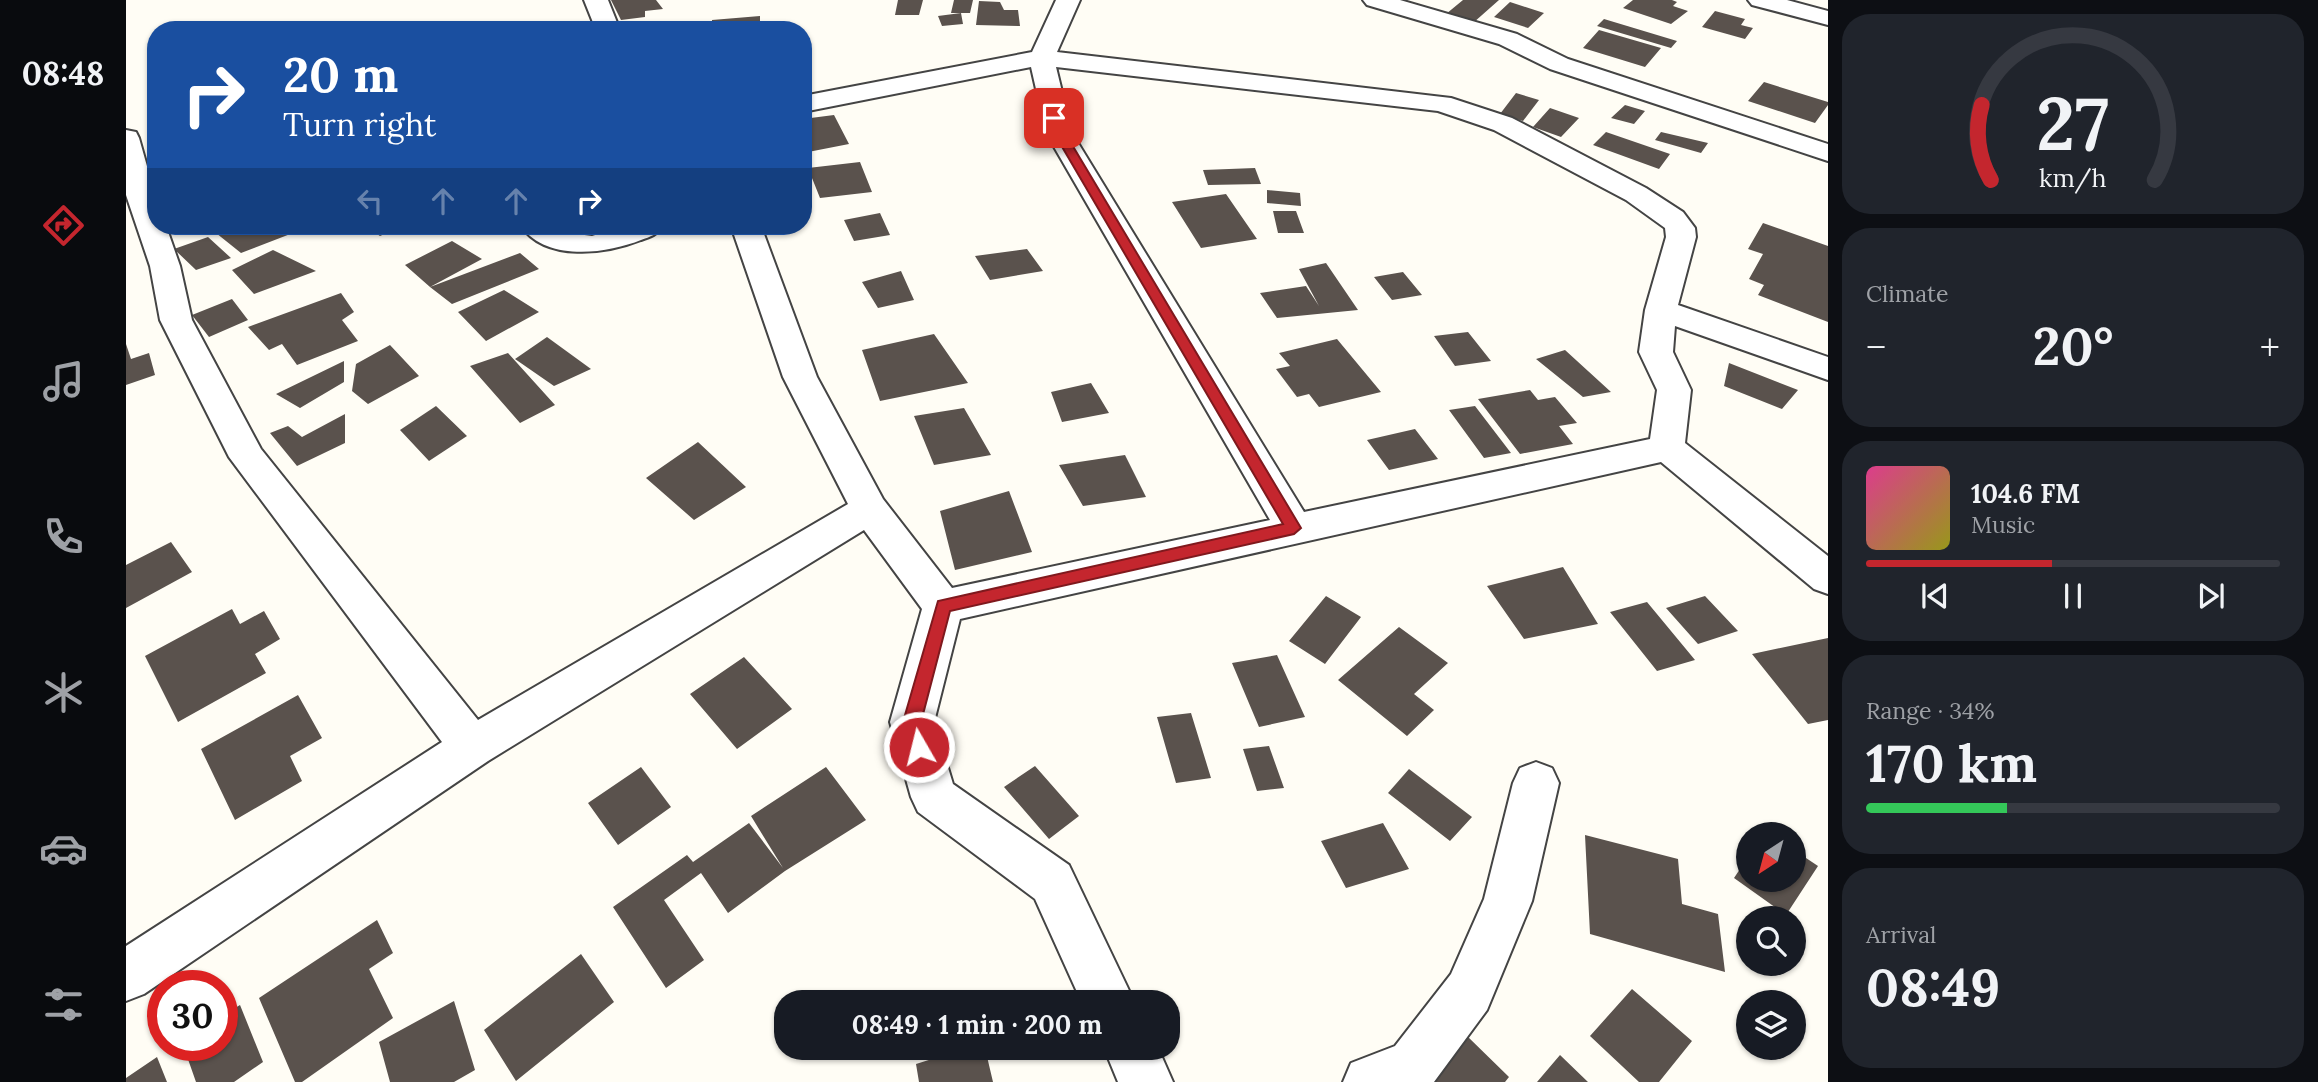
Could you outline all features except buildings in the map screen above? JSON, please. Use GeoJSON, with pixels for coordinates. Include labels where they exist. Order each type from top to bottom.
{"type":"FeatureCollection","features":[{"type":"Feature","properties":{"kind":"street"},"geometry":{"type":"LineString","coordinates":[[596,0],[604,21]]}},
{"type":"Feature","properties":{"kind":"street"},"geometry":{"type":"LineString","coordinates":[[1068,0],[1042,58],[1049,103],[1059,133],[1294,528]]}},
{"type":"Feature","properties":{"kind":"street"},"geometry":{"type":"LineString","coordinates":[[1375,0],[1508,39],[1559,64],[1828,153]]}},
{"type":"Feature","properties":{"kind":"street"},"geometry":{"type":"LineString","coordinates":[[1760,0],[1828,18]]}},
{"type":"Feature","properties":{"kind":"street"},"geometry":{"type":"LineString","coordinates":[[812,102],[1042,58],[1442,104],[1484,116],[1636,194],[1673,218],[1680,228],[1681,237],[1661,310],[1656,352],[1674,390],[1667,448]]}},
{"type":"Feature","properties":{"kind":"street"},"geometry":{"type":"LineString","coordinates":[[126,138],[134,177],[147,214]]}},
{"type":"Feature","properties":{"kind":"street"},"geometry":{"type":"LineString","coordinates":[[154,235],[165,266],[176,320],[247,457],[472,747]]}},
{"type":"Feature","properties":{"kind":"street"},"geometry":{"type":"LineString","coordinates":[[551,235],[562,242],[601,246],[627,235]]}},
{"type":"Feature","properties":{"kind":"street"},"geometry":{"type":"LineString","coordinates":[[749,235],[800,377],[869,509],[943,606]]}},
{"type":"Feature","properties":{"kind":"street"},"geometry":{"type":"LineString","coordinates":[[1661,310],[1828,369]]}},
{"type":"Feature","properties":{"kind":"street"},"geometry":{"type":"LineString","coordinates":[[943,606],[1667,448]]}},
{"type":"Feature","properties":{"kind":"street"},"geometry":{"type":"LineString","coordinates":[[1667,448],[1828,578]]}},
{"type":"Feature","properties":{"kind":"street"},"geometry":{"type":"LineString","coordinates":[[126,976],[472,747],[869,509]]}},
{"type":"Feature","properties":{"kind":"street"},"geometry":{"type":"LineString","coordinates":[[943,606],[912,722],[934,797],[1052,882],[1103,990]]}},
{"type":"Feature","properties":{"kind":"street"},"geometry":{"type":"LineString","coordinates":[[1370,1082],[1413,1066],[1469,992],[1508,901],[1536,783]]}},
{"type":"Feature","properties":{"kind":"street"},"geometry":{"type":"LineString","coordinates":[[1136,1060],[1146,1082]]}},
{"type":"Feature","properties":{"kind":"route"},"geometry":{"type":"LineString","coordinates":[[919,747],[912,722],[943,606],[1294,528],[1059,133],[1054,118]]}}]}
